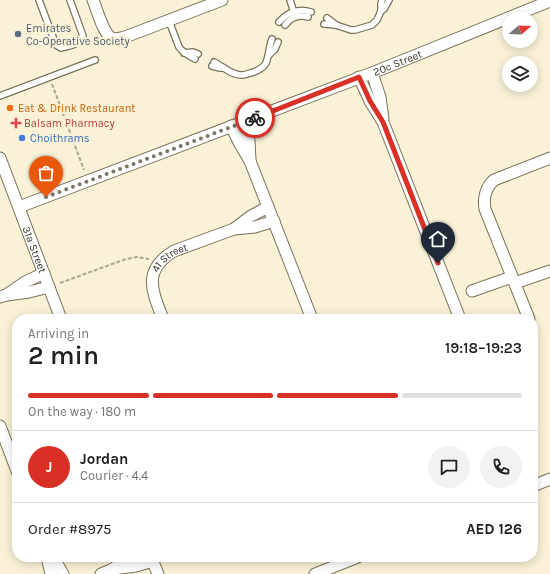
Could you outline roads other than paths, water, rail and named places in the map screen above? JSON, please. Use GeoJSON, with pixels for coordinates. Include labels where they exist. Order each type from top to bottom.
{"type":"FeatureCollection","features":[{"type":"Feature","properties":{"kind":"street"},"geometry":{"type":"LineString","coordinates":[[93,0],[106,33],[111,37],[118,39],[222,0]]}},
{"type":"Feature","properties":{"kind":"street","name":"20c Street"},"geometry":{"type":"LineString","coordinates":[[19,207],[372,73],[550,1]]}},
{"type":"Feature","properties":{"kind":"street"},"geometry":{"type":"LineString","coordinates":[[372,73],[380,97],[383,122]]}},
{"type":"Feature","properties":{"kind":"street"},"geometry":{"type":"LineString","coordinates":[[359,77],[370,101],[383,122],[458,314]]}},
{"type":"Feature","properties":{"kind":"street"},"geometry":{"type":"LineString","coordinates":[[242,122],[249,141],[250,161]]}},
{"type":"Feature","properties":{"kind":"street"},"geometry":{"type":"LineString","coordinates":[[231,126],[250,161],[310,314]]}},
{"type":"Feature","properties":{"kind":"street","name":"31a Street"},"geometry":{"type":"LineString","coordinates":[[0,158],[60,314]]}},
{"type":"Feature","properties":{"kind":"street"},"geometry":{"type":"LineString","coordinates":[[527,314],[485,209],[484,198],[494,180],[550,158]]}},
{"type":"Feature","properties":{"kind":"street","name":"41 Street"},"geometry":{"type":"LineString","coordinates":[[161,314],[152,289],[152,279],[159,262],[174,251],[234,228],[251,216],[268,207]]}},
{"type":"Feature","properties":{"kind":"street","name":"41 Street"},"geometry":{"type":"LineString","coordinates":[[234,228],[254,227],[274,221]]}},
{"type":"Feature","properties":{"kind":"street"},"geometry":{"type":"LineString","coordinates":[[472,291],[550,271]]}},
{"type":"Feature","properties":{"kind":"street"},"geometry":{"type":"LineString","coordinates":[[3,296],[25,282],[44,273]]}},
{"type":"Feature","properties":{"kind":"street"},"geometry":{"type":"LineString","coordinates":[[3,296],[49,287]]}},
{"type":"Feature","properties":{"kind":"street"},"geometry":{"type":"LineString","coordinates":[[0,426],[12,458]]}},
{"type":"Feature","properties":{"kind":"street"},"geometry":{"type":"LineString","coordinates":[[538,484],[550,479]]}},
{"type":"Feature","properties":{"kind":"street"},"geometry":{"type":"LineString","coordinates":[[48,562],[51,574]]}},
{"type":"Feature","properties":{"kind":"street"},"geometry":{"type":"LineString","coordinates":[[56,562],[63,574]]}},
{"type":"Feature","properties":{"kind":"street"},"geometry":{"type":"LineString","coordinates":[[101,574],[113,569],[122,562]]}},
{"type":"Feature","properties":{"kind":"street"},"geometry":{"type":"LineString","coordinates":[[113,569],[136,566],[145,562]]}},
{"type":"Feature","properties":{"kind":"street"},"geometry":{"type":"LineString","coordinates":[[153,562],[158,574]]}},
{"type":"Feature","properties":{"kind":"street"},"geometry":{"type":"LineString","coordinates":[[315,574],[345,562]]}},
{"type":"Feature","properties":{"kind":"lane"},"geometry":{"type":"LineString","coordinates":[[39,0],[56,45],[61,48],[78,43],[81,41],[83,36],[70,0]]}},
{"type":"Feature","properties":{"kind":"lane"},"geometry":{"type":"LineString","coordinates":[[290,0],[294,14]]}},
{"type":"Feature","properties":{"kind":"lane"},"geometry":{"type":"LineString","coordinates":[[381,11],[382,0]]}},
{"type":"Feature","properties":{"kind":"lane"},"geometry":{"type":"LineString","coordinates":[[324,24],[336,25],[350,30],[358,30],[374,23],[389,0]]}},
{"type":"Feature","properties":{"kind":"lane"},"geometry":{"type":"LineString","coordinates":[[279,22],[288,14],[294,14],[305,10],[310,15]]}},
{"type":"Feature","properties":{"kind":"lane"},"geometry":{"type":"LineString","coordinates":[[285,25],[294,14]]}},
{"type":"Feature","properties":{"kind":"lane"},"geometry":{"type":"LineString","coordinates":[[327,18],[336,25]]}},
{"type":"Feature","properties":{"kind":"lane"},"geometry":{"type":"LineString","coordinates":[[169,21],[179,47],[184,53],[195,59]]}},
{"type":"Feature","properties":{"kind":"lane"},"geometry":{"type":"LineString","coordinates":[[269,55],[269,47],[272,39]]}},
{"type":"Feature","properties":{"kind":"lane"},"geometry":{"type":"LineString","coordinates":[[213,64],[236,74],[243,75],[261,69],[278,42]]}},
{"type":"Feature","properties":{"kind":"lane"},"geometry":{"type":"LineString","coordinates":[[184,53],[193,52],[198,54]]}},
{"type":"Feature","properties":{"kind":"lane"},"geometry":{"type":"LineString","coordinates":[[0,96],[95,60]]}},
{"type":"Feature","properties":{"kind":"place","name":"Emirates Co-Operative Society"},"geometry":{"type":"Point","coordinates":[18,34]}},
{"type":"Feature","properties":{"kind":"place","name":"Eat & Drink Restaurant"},"geometry":{"type":"Point","coordinates":[10,108]}},
{"type":"Feature","properties":{"kind":"place","name":"Balsam Pharmacy"},"geometry":{"type":"Point","coordinates":[16,123]}},
{"type":"Feature","properties":{"kind":"place","name":"Choithrams"},"geometry":{"type":"Point","coordinates":[22,138]}}]}
